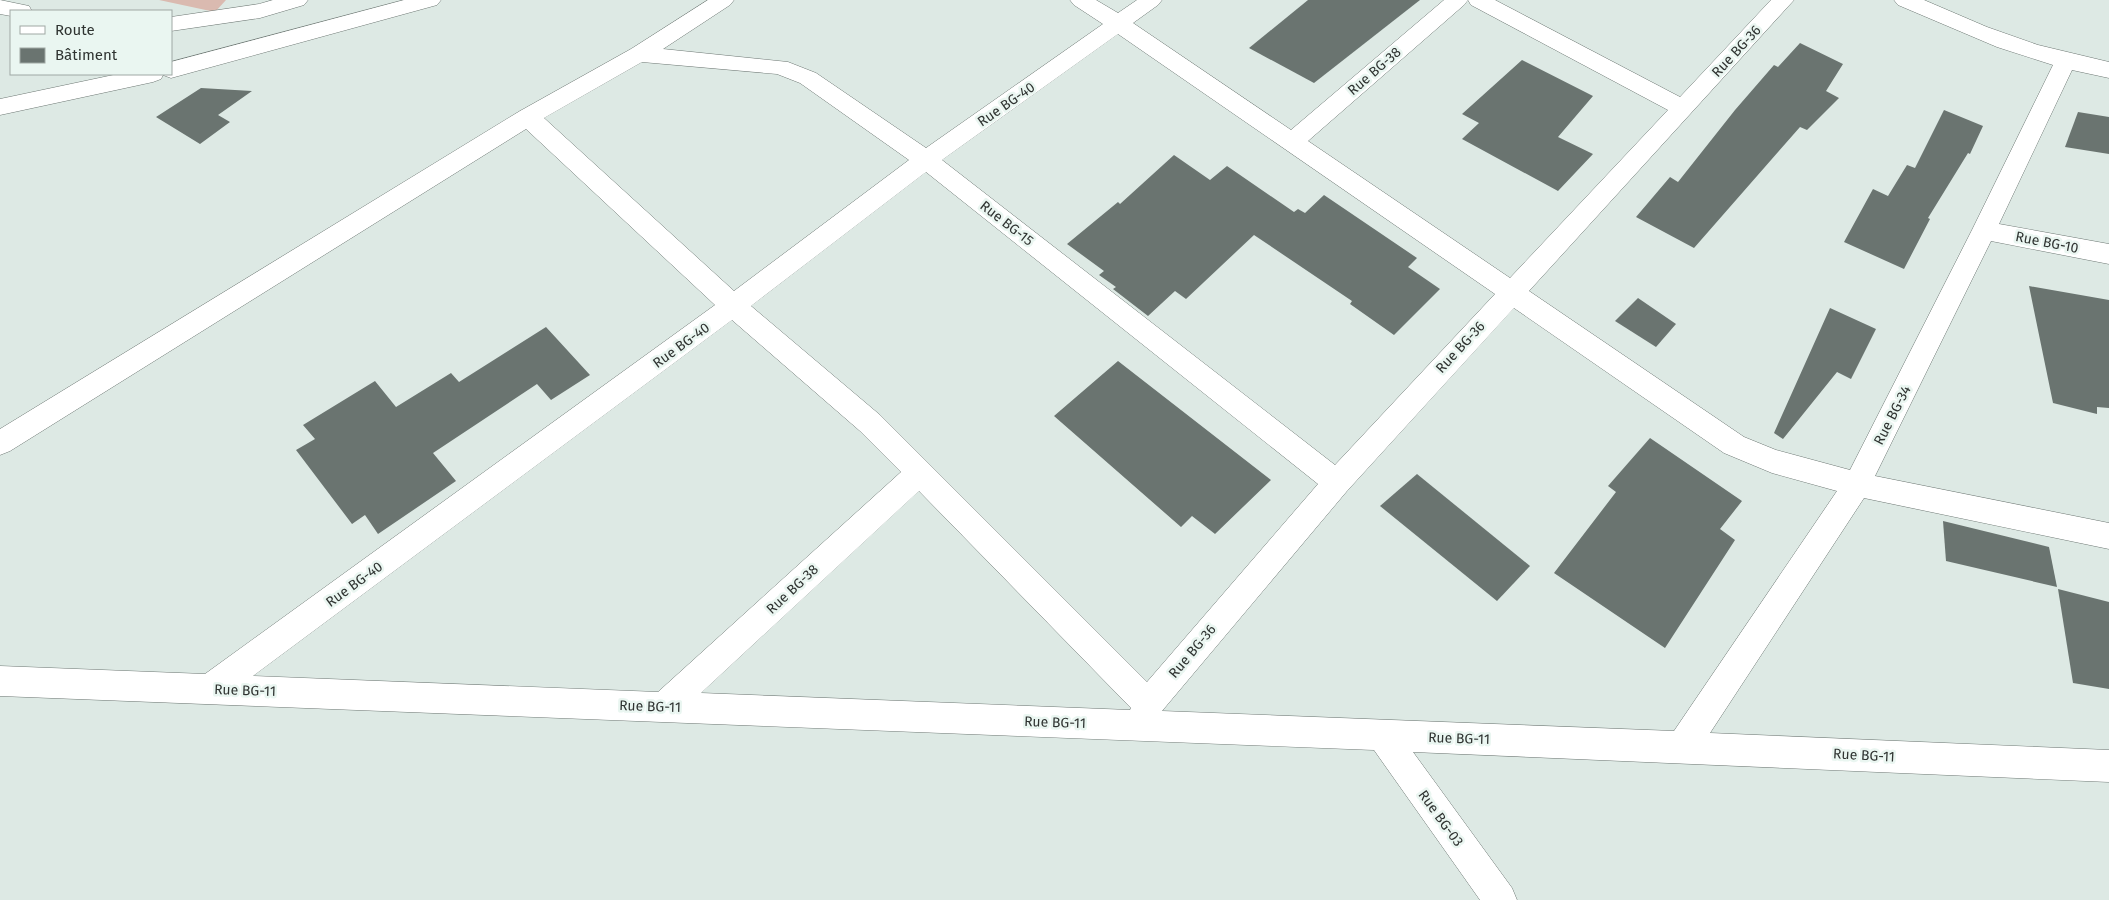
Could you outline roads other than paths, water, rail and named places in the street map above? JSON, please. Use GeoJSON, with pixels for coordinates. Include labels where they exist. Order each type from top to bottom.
{"type":"FeatureCollection","features":[{"type":"Feature","properties":{"kind":"street"},"geometry":{"type":"LineString","coordinates":[[172,24],[260,11],[298,0]]}},
{"type":"Feature","properties":{"kind":"street"},"geometry":{"type":"LineString","coordinates":[[177,64],[430,0]]}},
{"type":"Feature","properties":{"kind":"street"},"geometry":{"type":"LineString","coordinates":[[0,443],[528,117],[639,54],[723,0]]}},
{"type":"Feature","properties":{"kind":"street"},"geometry":{"type":"LineString","coordinates":[[1081,0],[1292,142],[1734,446],[1772,461],[1857,484],[2109,536]]}},
{"type":"Feature","properties":{"kind":"street","name":"Rue BG-40"},"geometry":{"type":"LineString","coordinates":[[210,689],[733,306],[926,160],[1151,0]]}},
{"type":"Feature","properties":{"kind":"street","name":"Rue BG-38"},"geometry":{"type":"LineString","coordinates":[[1292,142],[1457,0]]}},
{"type":"Feature","properties":{"kind":"street"},"geometry":{"type":"LineString","coordinates":[[1478,0],[1682,108]]}},
{"type":"Feature","properties":{"kind":"street","name":"Rue BG-36"},"geometry":{"type":"LineString","coordinates":[[1144,715],[1336,482],[1783,0]]}},
{"type":"Feature","properties":{"kind":"street"},"geometry":{"type":"LineString","coordinates":[[1905,0],[1943,7],[2065,62],[2109,70]]}},
{"type":"Feature","properties":{"kind":"street"},"geometry":{"type":"LineString","coordinates":[[0,7],[16,10]]}},
{"type":"Feature","properties":{"kind":"street","name":"Rue BG-15"},"geometry":{"type":"LineString","coordinates":[[639,54],[780,67],[808,78],[926,160],[1336,482]]}},
{"type":"Feature","properties":{"kind":"street","name":"Rue BG-34"},"geometry":{"type":"LineString","coordinates":[[1682,747],[1857,484],[1984,230],[2065,62]]}},
{"type":"Feature","properties":{"kind":"street"},"geometry":{"type":"LineString","coordinates":[[0,107],[148,75]]}},
{"type":"Feature","properties":{"kind":"street"},"geometry":{"type":"LineString","coordinates":[[528,117],[733,306],[870,423],[920,472],[1144,715]]}},
{"type":"Feature","properties":{"kind":"street","name":"Rue BG-10"},"geometry":{"type":"LineString","coordinates":[[1984,230],[2109,254]]}},
{"type":"Feature","properties":{"kind":"street","name":"Rue BG-38"},"geometry":{"type":"LineString","coordinates":[[664,707],[920,472]]}},
{"type":"Feature","properties":{"kind":"street","name":"Rue BG-11"},"geometry":{"type":"LineString","coordinates":[[0,681],[664,707],[1144,715],[1382,735],[2109,766]]}},
{"type":"Feature","properties":{"kind":"street","name":"Rue BG-03"},"geometry":{"type":"LineString","coordinates":[[1382,735],[1500,900]]}}]}
